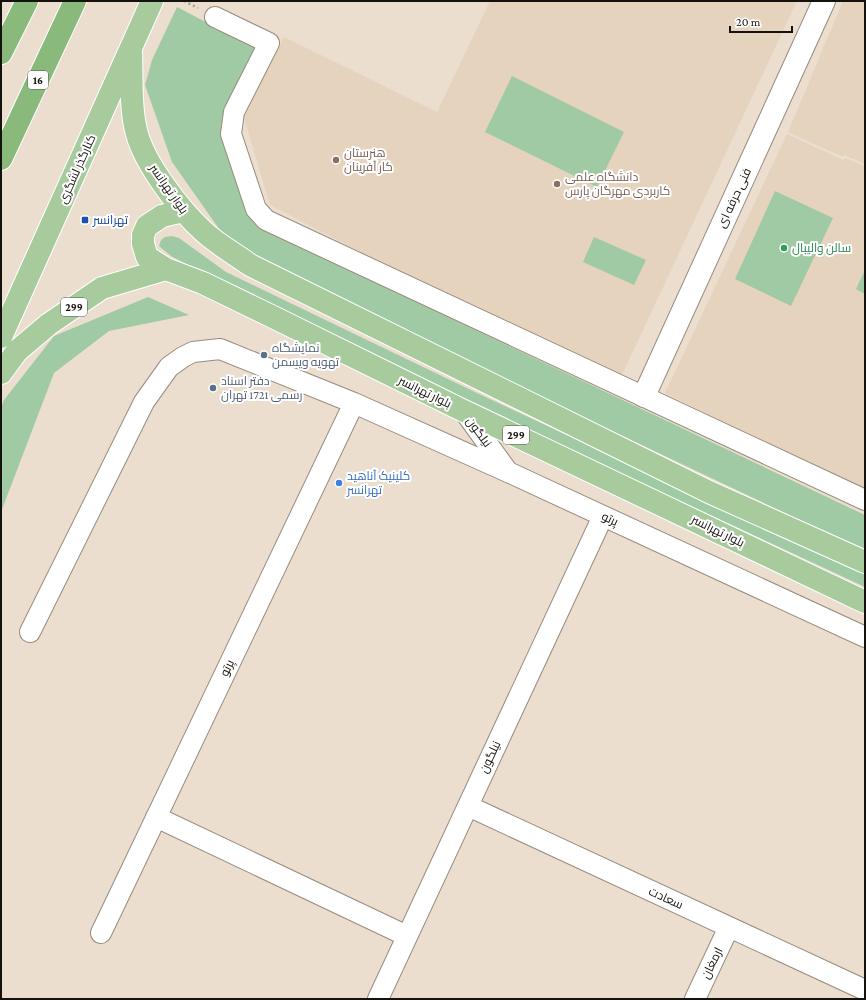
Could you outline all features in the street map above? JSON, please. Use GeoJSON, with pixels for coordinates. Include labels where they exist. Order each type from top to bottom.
{"type":"FeatureCollection","features":[{"type":"Feature","properties":{"kind":"highway"},"geometry":{"type":"LineString","coordinates":[[1,53],[27,1]]}},
{"type":"Feature","properties":{"kind":"highway","name":"16"},"geometry":{"type":"LineString","coordinates":[[1,159],[75,1]]}},
{"type":"Feature","properties":{"kind":"main road","name":"کنارگذر لشگری"},"geometry":{"type":"LineString","coordinates":[[1,337],[131,51],[152,1]]}},
{"type":"Feature","properties":{"kind":"main road","name":"بلوار تهرانسر"},"geometry":{"type":"LineString","coordinates":[[131,51],[133,98],[137,134],[150,163],[183,211],[204,233],[250,265],[667,472],[865,562]]}},
{"type":"Feature","properties":{"kind":"main road","name":"بلوار تهرانسر"},"geometry":{"type":"LineString","coordinates":[[183,211],[162,216],[147,226],[143,235],[143,244],[147,257],[166,270],[203,283],[464,411],[865,602]]}},
{"type":"Feature","properties":{"kind":"main road","name":"299"},"geometry":{"type":"LineString","coordinates":[[1,373],[17,351],[49,324],[102,288],[166,270]]}},
{"type":"Feature","properties":{"kind":"street","name":"فنی حرفه ای"},"geometry":{"type":"LineString","coordinates":[[644,396],[824,1]]}},
{"type":"Feature","properties":{"kind":"street"},"geometry":{"type":"LineString","coordinates":[[215,17],[269,43],[234,112],[231,134],[256,209],[266,220],[865,500]]}},
{"type":"Feature","properties":{"kind":"street","name":"پرتو"},"geometry":{"type":"LineString","coordinates":[[30,632],[144,402],[169,367],[183,357],[193,352],[220,348],[354,403],[508,472],[865,637]]}},
{"type":"Feature","properties":{"kind":"street","name":"پرتو"},"geometry":{"type":"LineString","coordinates":[[101,933],[354,403]]}},
{"type":"Feature","properties":{"kind":"street","name":"نیلگون"},"geometry":{"type":"LineString","coordinates":[[464,411],[508,472]]}},
{"type":"Feature","properties":{"kind":"street","name":"نیلگون"},"geometry":{"type":"LineString","coordinates":[[378,999],[603,516]]}},
{"type":"Feature","properties":{"kind":"street","name":"سعادت"},"geometry":{"type":"LineString","coordinates":[[468,806],[865,990]]}},
{"type":"Feature","properties":{"kind":"street"},"geometry":{"type":"LineString","coordinates":[[156,817],[407,936]]}},
{"type":"Feature","properties":{"kind":"street","name":"ارمغان"},"geometry":{"type":"LineString","coordinates":[[695,999],[729,927]]}},
{"type":"Feature","properties":{"kind":"shaded area","name":"دانشگاه علمی کاربردی مهرگان پارس"},"geometry":{"type":"Polygon","coordinates":[[[490,1],[797,1],[622,375],[370,257],[270,205],[243,115],[284,37],[437,112],[490,1]]]}},
{"type":"Feature","properties":{"kind":"shaded area"},"geometry":{"type":"Polygon","coordinates":[[[843,1],[865,1],[865,164],[844,155],[843,157],[788,132],[843,1]]]}},
{"type":"Feature","properties":{"kind":"shaded area"},"geometry":{"type":"Polygon","coordinates":[[[787,134],[843,160],[845,158],[865,166],[865,493],[665,393],[787,134]]]}},
{"type":"Feature","properties":{"kind":"green space"},"geometry":{"type":"Polygon","coordinates":[[[177,7],[261,51],[229,114],[277,236],[865,515],[865,551],[363,313],[234,250],[172,162],[145,85],[152,60],[177,7]]]}},
{"type":"Feature","properties":{"kind":"green space"},"geometry":{"type":"Polygon","coordinates":[[[512,76],[624,132],[597,187],[485,132],[512,76]]]}},
{"type":"Feature","properties":{"kind":"green space","name":"سالن والیبال"},"geometry":{"type":"Polygon","coordinates":[[[775,191],[833,218],[791,306],[735,279],[775,191]]]}},
{"type":"Feature","properties":{"kind":"green space"},"geometry":{"type":"Polygon","coordinates":[[[172,236],[179,238],[226,272],[477,393],[865,574],[865,587],[577,453],[222,283],[171,256],[159,246],[161,240],[165,237],[172,236]]]}},
{"type":"Feature","properties":{"kind":"green space"},"geometry":{"type":"Polygon","coordinates":[[[594,237],[646,260],[634,285],[583,262],[594,237]]]}},
{"type":"Feature","properties":{"kind":"green space"},"geometry":{"type":"Polygon","coordinates":[[[865,270],[865,294],[856,289],[865,270]]]}},
{"type":"Feature","properties":{"kind":"green space"},"geometry":{"type":"Polygon","coordinates":[[[148,297],[189,315],[109,331],[54,373],[1,512],[1,408],[4,400],[54,336],[148,297]]]}},
{"type":"Feature","properties":{"kind":"place","name":"هنرستان کار آفرینان"},"geometry":{"type":"Point","coordinates":[336,160]}},
{"type":"Feature","properties":{"kind":"place","name":"دانشگاه علمی کاربردی مهرگان پارس"},"geometry":{"type":"Point","coordinates":[557,184]}},
{"type":"Feature","properties":{"kind":"place","name":"تهرانسر"},"geometry":{"type":"Point","coordinates":[85,220]}},
{"type":"Feature","properties":{"kind":"place","name":"سالن والیبال"},"geometry":{"type":"Point","coordinates":[784,248]}},
{"type":"Feature","properties":{"kind":"place","name":"نمایشگاه تهویه ویسمن"},"geometry":{"type":"Point","coordinates":[264,355]}},
{"type":"Feature","properties":{"kind":"place","name":"دفتر اسناد رسمی 1721 تهران"},"geometry":{"type":"Point","coordinates":[213,388]}},
{"type":"Feature","properties":{"kind":"place","name":"کلینیک آناهید تهرانسر"},"geometry":{"type":"Point","coordinates":[339,483]}}]}
